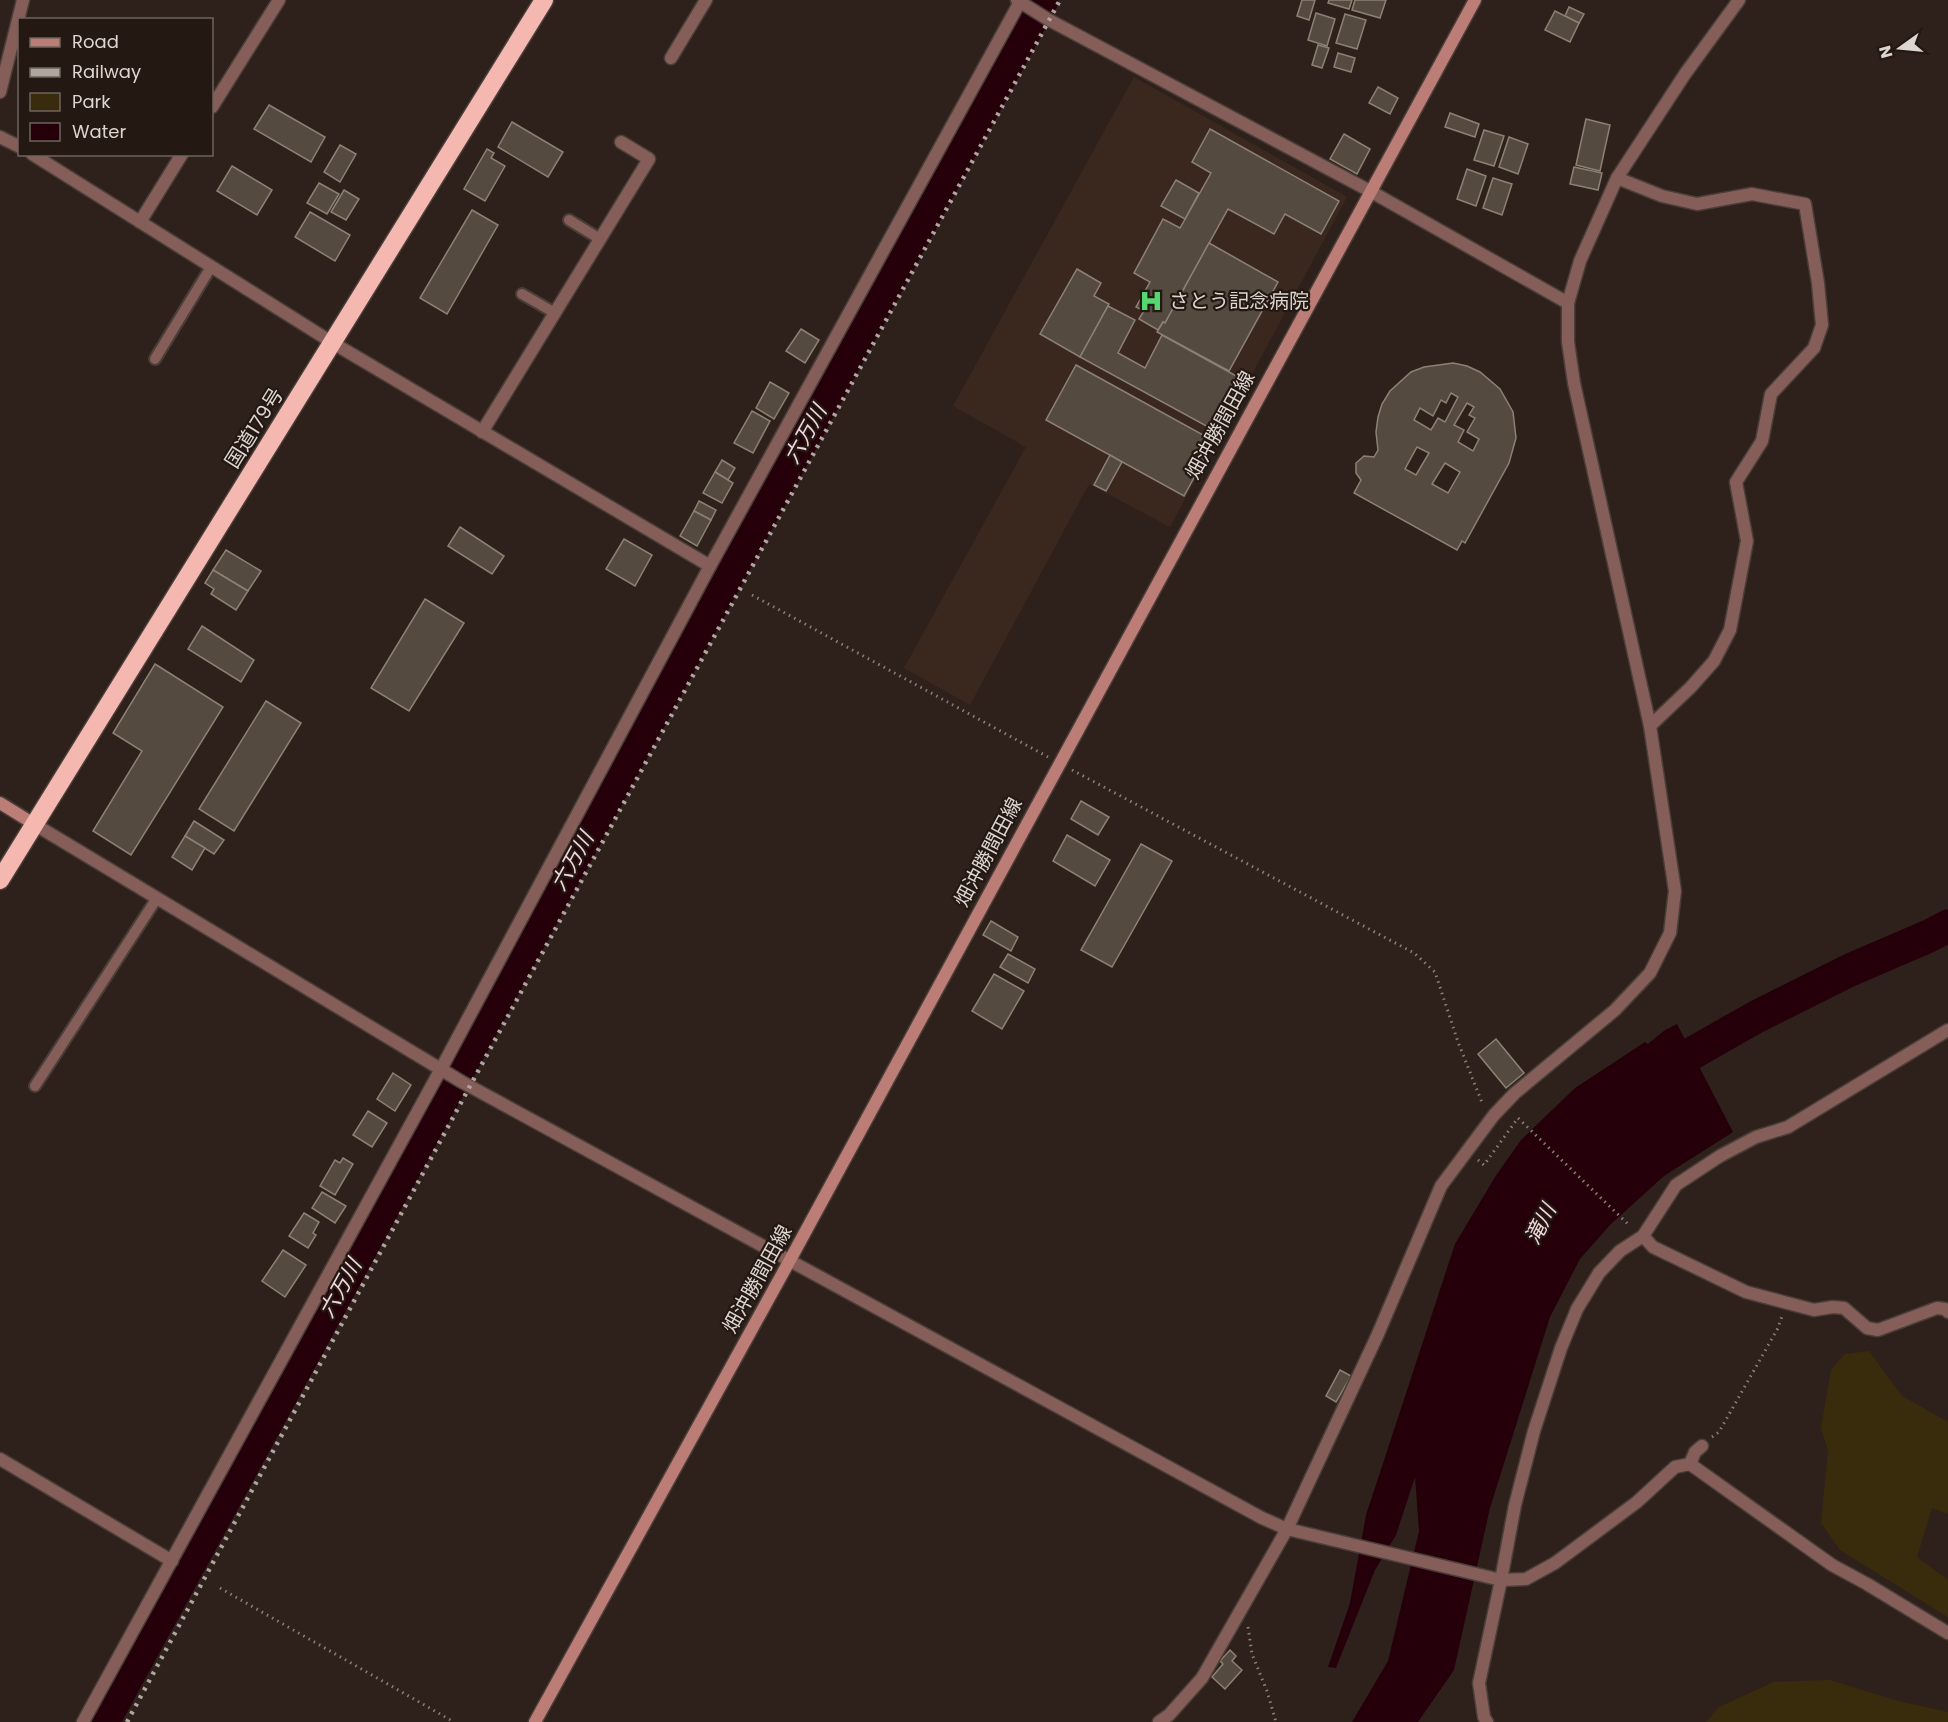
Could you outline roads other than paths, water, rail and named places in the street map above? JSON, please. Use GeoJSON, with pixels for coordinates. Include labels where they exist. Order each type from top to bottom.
{"type":"FeatureCollection","features":[{"type":"Feature","properties":{"kind":"highway","name":"国道179号"},"geometry":{"type":"LineString","coordinates":[[0,880],[544,0]]}},
{"type":"Feature","properties":{"kind":"main road","name":"畑沖勝間田線"},"geometry":{"type":"LineString","coordinates":[[535,1722],[1475,0]]}},
{"type":"Feature","properties":{"kind":"main road"},"geometry":{"type":"LineString","coordinates":[[0,803],[34,824]]}},
{"type":"Feature","properties":{"kind":"street"},"geometry":{"type":"LineString","coordinates":[[0,92],[3,68],[23,0]]}},
{"type":"Feature","properties":{"kind":"street"},"geometry":{"type":"LineString","coordinates":[[213,105],[279,0]]}},
{"type":"Feature","properties":{"kind":"street"},"geometry":{"type":"LineString","coordinates":[[671,58],[706,0]]}},
{"type":"Feature","properties":{"kind":"street"},"geometry":{"type":"LineString","coordinates":[[1159,1722],[1169,1715],[1202,1678],[1287,1529],[1378,1334],[1442,1186],[1494,1115],[1515,1093],[1622,1003],[1650,973],[1670,933],[1675,891],[1650,726],[1574,383],[1568,342],[1568,303],[1580,261],[1617,178],[1685,74],[1739,0]]}},
{"type":"Feature","properties":{"kind":"street"},"geometry":{"type":"LineString","coordinates":[[83,1722],[441,1069],[710,566],[1019,1],[1042,16],[1370,191],[1568,303]]}},
{"type":"Feature","properties":{"kind":"street"},"geometry":{"type":"LineString","coordinates":[[0,137],[18,146]]}},
{"type":"Feature","properties":{"kind":"street"},"geometry":{"type":"LineString","coordinates":[[482,432],[649,159],[621,142]]}},
{"type":"Feature","properties":{"kind":"street"},"geometry":{"type":"LineString","coordinates":[[35,156],[333,343],[710,566]]}},
{"type":"Feature","properties":{"kind":"street"},"geometry":{"type":"LineString","coordinates":[[140,222],[181,156]]}},
{"type":"Feature","properties":{"kind":"street"},"geometry":{"type":"LineString","coordinates":[[1617,178],[1662,196],[1697,204],[1752,194],[1805,204],[1818,283],[1822,325],[1814,348],[1771,394],[1762,441],[1736,482],[1747,541],[1730,630],[1714,661],[1691,687],[1650,726]]}},
{"type":"Feature","properties":{"kind":"street"},"geometry":{"type":"LineString","coordinates":[[34,824],[462,1082],[1262,1518],[1287,1529],[1502,1581],[1526,1579],[1555,1563],[1637,1502],[1675,1467],[1690,1464],[1832,1566],[1867,1584],[1948,1633]]}},
{"type":"Feature","properties":{"kind":"street"},"geometry":{"type":"LineString","coordinates":[[1487,1722],[1484,1717],[1479,1683],[1502,1581],[1515,1505],[1534,1431],[1561,1348],[1577,1309],[1599,1273],[1620,1251],[1643,1236],[1676,1185],[1720,1156],[1756,1137],[1788,1127],[1948,1030]]}},
{"type":"Feature","properties":{"kind":"street"},"geometry":{"type":"LineString","coordinates":[[1643,1236],[1653,1247],[1746,1292],[1814,1310],[1844,1308],[1867,1328],[1878,1330],[1937,1308],[1948,1312]]}},
{"type":"Feature","properties":{"kind":"street"},"geometry":{"type":"LineString","coordinates":[[1690,1464],[1695,1452],[1702,1446]]}},
{"type":"Feature","properties":{"kind":"street"},"geometry":{"type":"LineString","coordinates":[[0,1459],[172,1561]]}},
{"type":"Feature","properties":{"kind":"lane"},"geometry":{"type":"LineString","coordinates":[[569,220],[600,239]]}},
{"type":"Feature","properties":{"kind":"lane"},"geometry":{"type":"LineString","coordinates":[[155,360],[211,267]]}},
{"type":"Feature","properties":{"kind":"lane"},"geometry":{"type":"LineString","coordinates":[[522,294],[555,313]]}},
{"type":"Feature","properties":{"kind":"lane"},"geometry":{"type":"LineString","coordinates":[[35,1086],[157,898]]}},
{"type":"Feature","properties":{"kind":"water"},"geometry":{"type":"Polygon","coordinates":[[[1677,1024],[1733,1132],[1664,1176],[1610,1225],[1580,1259],[1550,1317],[1490,1508],[1454,1670],[1418,1722],[1352,1722],[1388,1661],[1419,1531],[1415,1477],[1396,1535],[1375,1570],[1336,1668],[1328,1667],[1350,1603],[1366,1515],[1455,1244],[1495,1177],[1521,1140],[1575,1088],[1677,1024]]]}},
{"type":"Feature","properties":{"kind":"waterway","name":"六万川"},"geometry":{"type":"LineString","coordinates":[[103,1722],[1042,0]]}},
{"type":"Feature","properties":{"kind":"waterway","name":"滝川"},"geometry":{"type":"LineString","coordinates":[[1654,1078],[1675,1063],[1756,1017],[1850,970],[1948,926]]}},
{"type":"Feature","properties":{"kind":"railway"},"geometry":{"type":"LineString","coordinates":[[127,1722],[1060,0]]}},
{"type":"Feature","properties":{"kind":"place","name":"さとう記念病院"},"geometry":{"type":"Point","coordinates":[1151,301]}}]}
